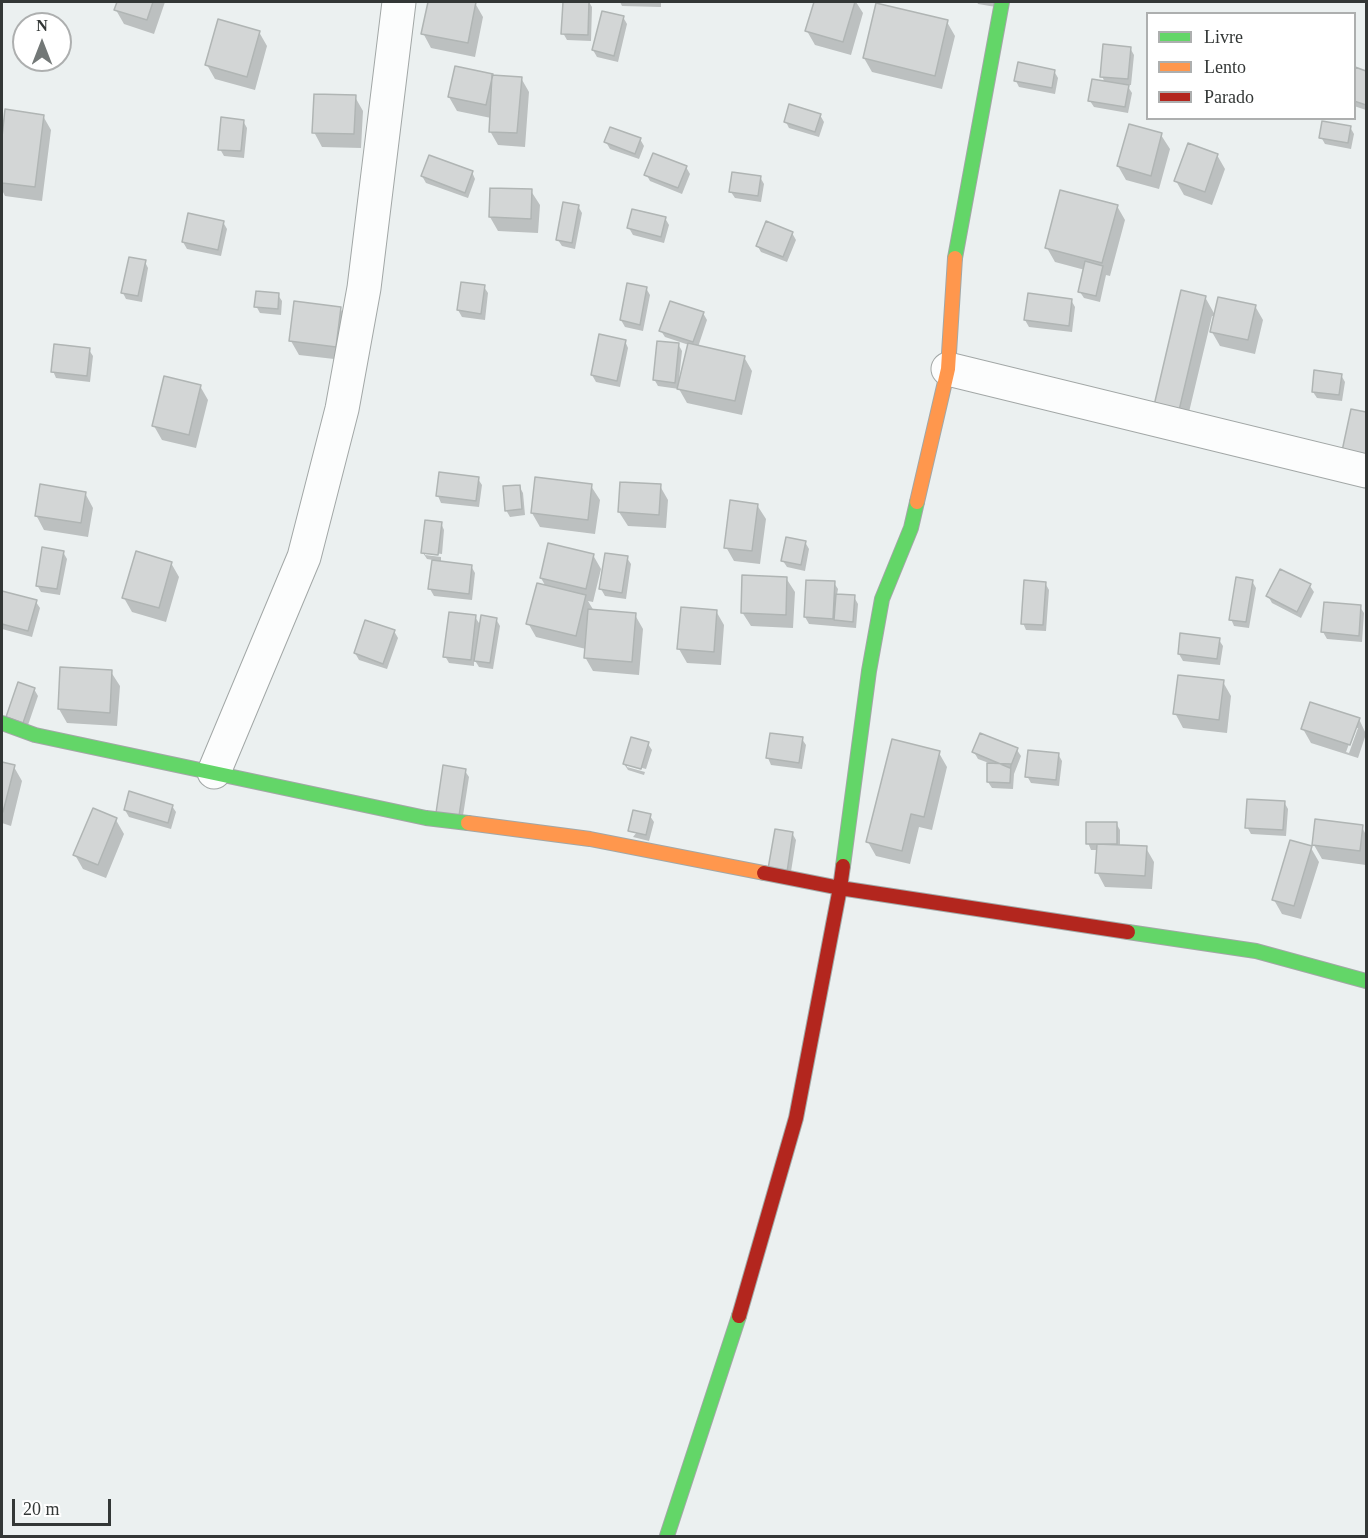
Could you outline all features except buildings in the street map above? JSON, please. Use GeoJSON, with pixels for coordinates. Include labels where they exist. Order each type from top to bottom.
{"type":"FeatureCollection","features":[{"type":"Feature","properties":{"kind":"street"},"geometry":{"type":"LineString","coordinates":[[214,772],[304,557],[342,409],[364,288],[399,2]]}},
{"type":"Feature","properties":{"kind":"street"},"geometry":{"type":"LineString","coordinates":[[666,1536],[739,1315],[796,1118],[840,888],[869,671],[882,599],[911,528],[948,369],[954,265],[996,3]]}},
{"type":"Feature","properties":{"kind":"street"},"geometry":{"type":"LineString","coordinates":[[948,369],[1366,471]]}},
{"type":"Feature","properties":{"kind":"street"},"geometry":{"type":"LineString","coordinates":[[2,723],[35,735],[426,818],[590,839],[840,888],[1256,951],[1366,981]]}},
{"type":"Feature","properties":{"kind":"traffic: fast"},"geometry":{"type":"LineString","coordinates":[[955,258],[1002,2]]}},
{"type":"Feature","properties":{"kind":"traffic: fast"},"geometry":{"type":"LineString","coordinates":[[843,866],[869,671],[882,599],[911,528],[917,502]]}},
{"type":"Feature","properties":{"kind":"traffic: fast"},"geometry":{"type":"LineString","coordinates":[[2,723],[35,735],[426,818],[468,823]]}},
{"type":"Feature","properties":{"kind":"traffic: fast"},"geometry":{"type":"LineString","coordinates":[[1128,932],[1256,951],[1366,981]]}},
{"type":"Feature","properties":{"kind":"traffic: fast"},"geometry":{"type":"LineString","coordinates":[[667,1536],[739,1316]]}},
{"type":"Feature","properties":{"kind":"traffic: slow"},"geometry":{"type":"LineString","coordinates":[[917,502],[948,369],[955,258]]}},
{"type":"Feature","properties":{"kind":"traffic: slow"},"geometry":{"type":"LineString","coordinates":[[468,823],[590,839],[764,873]]}},
{"type":"Feature","properties":{"kind":"traffic: jam"},"geometry":{"type":"LineString","coordinates":[[739,1316],[796,1118],[843,866]]}},
{"type":"Feature","properties":{"kind":"traffic: jam"},"geometry":{"type":"LineString","coordinates":[[764,873],[840,888],[1128,932]]}}]}
